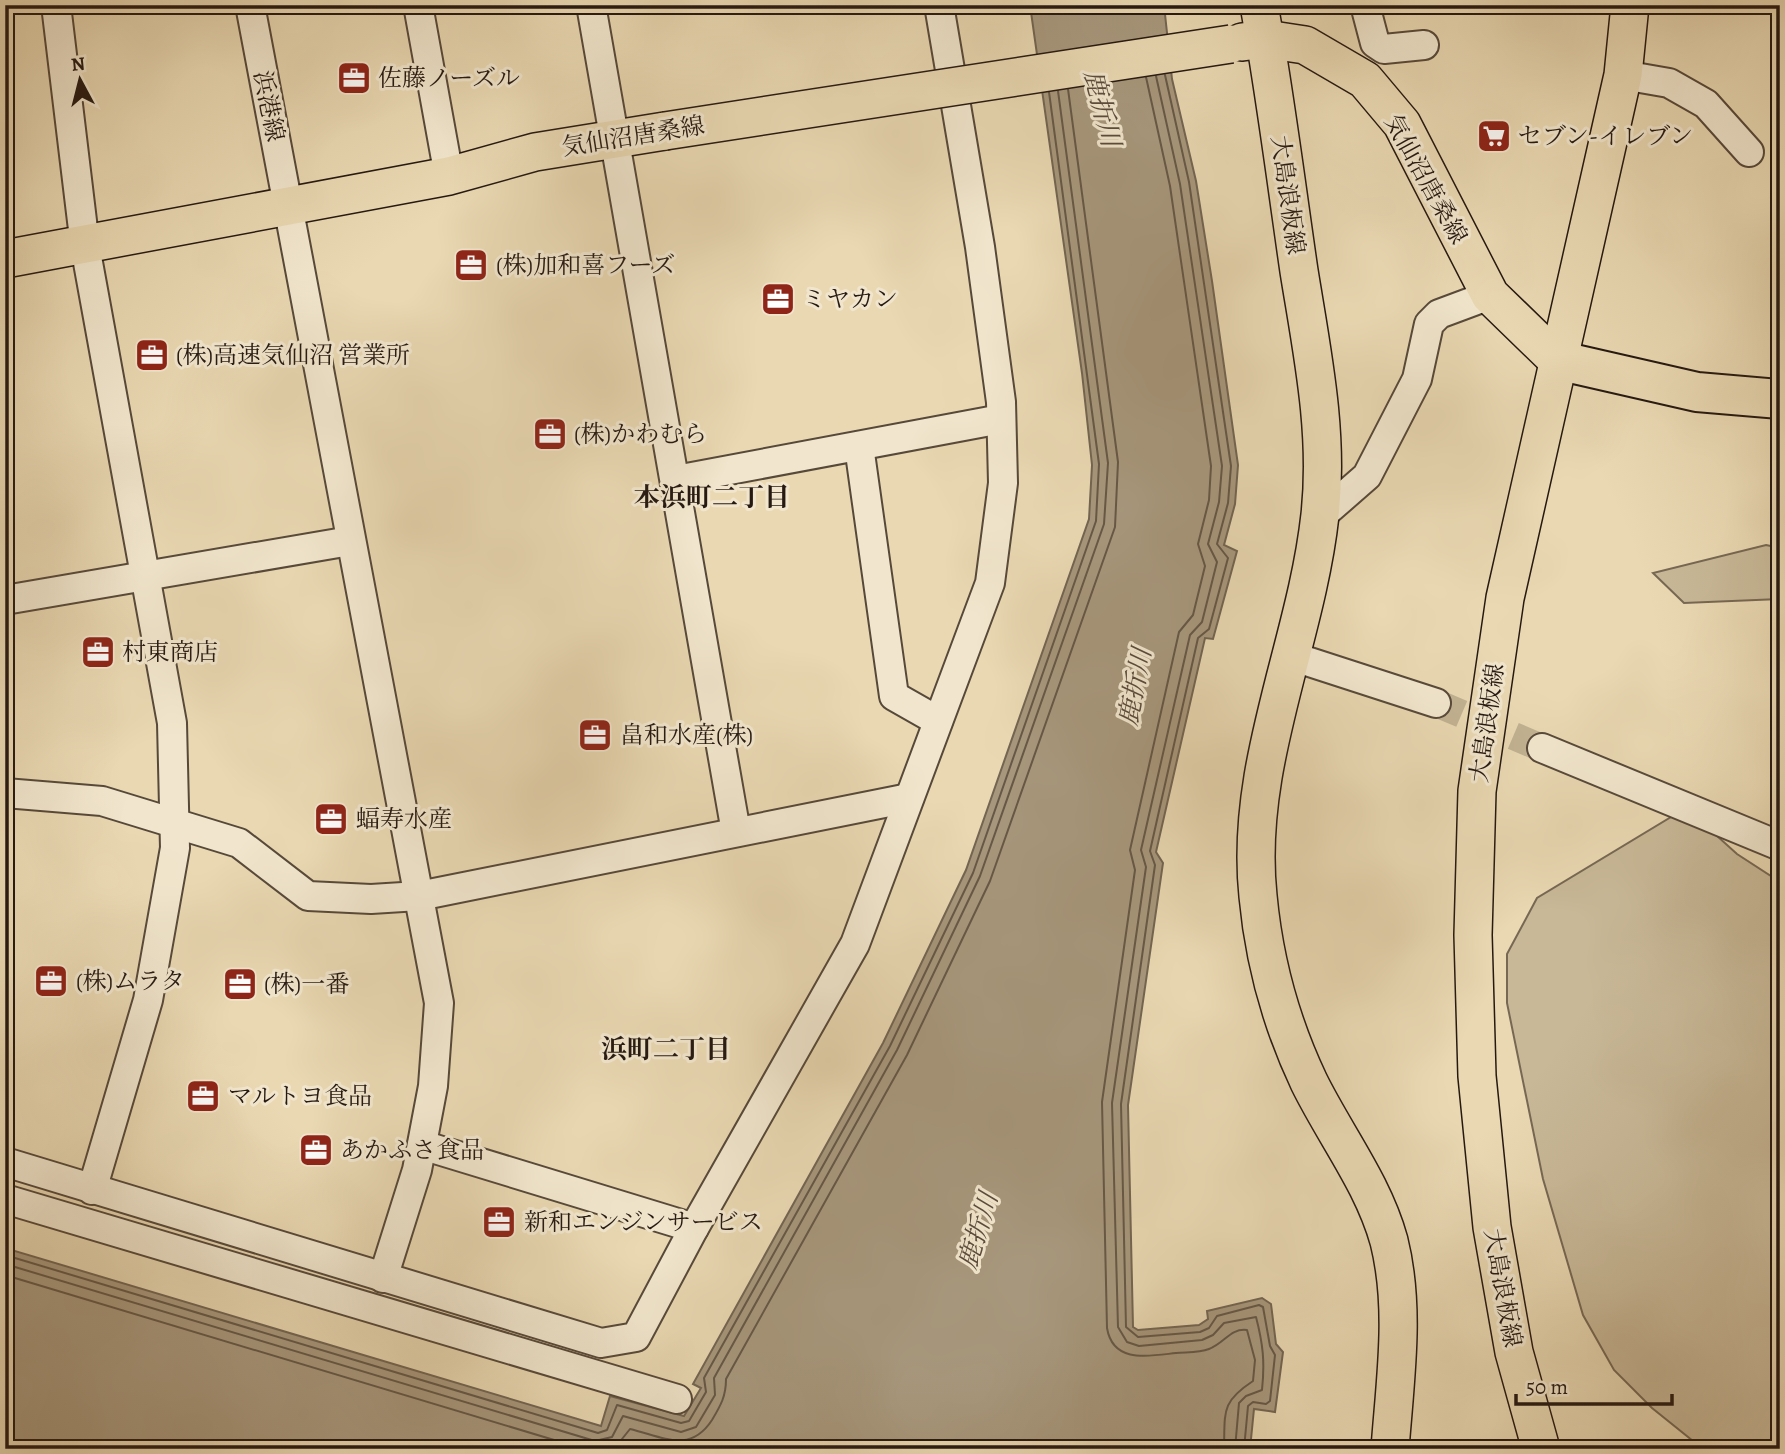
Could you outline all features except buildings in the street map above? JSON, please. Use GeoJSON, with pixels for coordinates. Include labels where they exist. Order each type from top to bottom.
{"type":"FeatureCollection","features":[{"type":"Feature","properties":{"kind":"highway"},"geometry":{"type":"LineString","coordinates":[[1557,360],[1697,392],[1780,399]]}},
{"type":"Feature","properties":{"kind":"main road","name":"大島浪板線"},"geometry":{"type":"LineString","coordinates":[[1541,1449],[1514,1352],[1492,1227],[1478,1076],[1473,935],[1477,791],[1505,598],[1623,75],[1630,5]]}},
{"type":"Feature","properties":{"kind":"main road","name":"気仙沼唐桑線"},"geometry":{"type":"LineString","coordinates":[[5,260],[449,176],[535,152],[615,137],[666,131],[1252,29],[1305,44],[1366,80],[1402,124],[1490,295],[1557,360]]}},
{"type":"Feature","properties":{"kind":"main road","name":"大島浪板線"},"geometry":{"type":"LineString","coordinates":[[1252,29],[1319,388],[1323,457],[1320,517],[1291,656],[1264,761],[1257,827],[1257,893],[1267,962],[1283,1021],[1309,1083],[1370,1192],[1396,1273],[1399,1322],[1390,1449]]}},
{"type":"Feature","properties":{"kind":"street"},"geometry":{"type":"LineString","coordinates":[[56,5],[85,246],[172,723],[175,848],[148,1000],[92,1190]]}},
{"type":"Feature","properties":{"kind":"street","name":"浜港線"},"geometry":{"type":"LineString","coordinates":[[250,5],[439,1003],[433,1086],[417,1170],[383,1278]]}},
{"type":"Feature","properties":{"kind":"street"},"geometry":{"type":"LineString","coordinates":[[418,5],[449,176]]}},
{"type":"Feature","properties":{"kind":"street"},"geometry":{"type":"LineString","coordinates":[[591,5],[736,832]]}},
{"type":"Feature","properties":{"kind":"street"},"geometry":{"type":"LineString","coordinates":[[5,1162],[601,1343],[636,1337],[694,1227],[855,944],[990,583],[1003,483],[1001,419],[980,247],[939,5]]}},
{"type":"Feature","properties":{"kind":"street"},"geometry":{"type":"LineString","coordinates":[[1365,5],[1375,43],[1384,49],[1424,45]]}},
{"type":"Feature","properties":{"kind":"street"},"geometry":{"type":"LineString","coordinates":[[1623,75],[1669,83],[1706,104],[1749,152]]}},
{"type":"Feature","properties":{"kind":"street"},"geometry":{"type":"LineString","coordinates":[[1320,517],[1367,476],[1416,379],[1429,324],[1439,314],[1468,306],[1490,295]]}},
{"type":"Feature","properties":{"kind":"street"},"geometry":{"type":"LineString","coordinates":[[676,480],[1001,419]]}},
{"type":"Feature","properties":{"kind":"street"},"geometry":{"type":"LineString","coordinates":[[859,446],[894,696],[938,721]]}},
{"type":"Feature","properties":{"kind":"street"},"geometry":{"type":"LineString","coordinates":[[5,600],[350,541]]}},
{"type":"Feature","properties":{"kind":"street"},"geometry":{"type":"LineString","coordinates":[[1291,656],[1436,703]]}},
{"type":"Feature","properties":{"kind":"street"},"geometry":{"type":"LineString","coordinates":[[1542,748],[1780,846]]}},
{"type":"Feature","properties":{"kind":"street"},"geometry":{"type":"LineString","coordinates":[[5,793],[102,801],[239,843],[308,896],[371,899],[419,896],[909,798]]}},
{"type":"Feature","properties":{"kind":"street"},"geometry":{"type":"LineString","coordinates":[[422,1144],[694,1227]]}},
{"type":"Feature","properties":{"kind":"street"},"geometry":{"type":"LineString","coordinates":[[5,1199],[677,1399]]}},
{"type":"Feature","properties":{"kind":"shaded area"},"geometry":{"type":"Polygon","coordinates":[[[1766,545],[1780,548],[1780,599],[1684,603],[1653,573],[1766,545]]]}},
{"type":"Feature","properties":{"kind":"shaded area"},"geometry":{"type":"Polygon","coordinates":[[[1686,808],[1737,854],[1780,882],[1780,1449],[1703,1449],[1652,1408],[1614,1370],[1583,1315],[1543,1179],[1507,1003],[1507,954],[1537,898],[1686,808]]]}},
{"type":"Feature","properties":{"kind":"water","name":"鹿折川"},"geometry":{"type":"Polygon","coordinates":[[[1030,5],[1164,5],[1172,79],[1196,181],[1212,281],[1238,465],[1235,504],[1224,545],[1237,551],[1213,639],[1205,638],[1156,852],[1163,863],[1128,1105],[1133,1327],[1138,1330],[1199,1325],[1208,1319],[1207,1311],[1262,1298],[1271,1304],[1276,1344],[1283,1352],[1275,1412],[1254,1409],[1250,1449],[5,1449],[5,1248],[601,1426],[610,1396],[684,1416],[701,1388],[693,1384],[883,1043],[966,870],[1089,519],[1092,465],[1082,373],[1030,5]]]}},
{"type":"Feature","properties":{"kind":"tunnel"},"geometry":{"type":"LineString","coordinates":[[1436,703],[1542,748]]}},
{"type":"Feature","properties":{"kind":"place","name":"佐藤ノーズル"},"geometry":{"type":"Point","coordinates":[354,78]}},
{"type":"Feature","properties":{"kind":"place","name":"セブン-イレブン"},"geometry":{"type":"Point","coordinates":[1494,136]}},
{"type":"Feature","properties":{"kind":"place","name":"(株)加和喜フーズ"},"geometry":{"type":"Point","coordinates":[471,265]}},
{"type":"Feature","properties":{"kind":"place","name":"ミヤカン"},"geometry":{"type":"Point","coordinates":[778,299]}},
{"type":"Feature","properties":{"kind":"place","name":"(株)高速気仙沼 営業所"},"geometry":{"type":"Point","coordinates":[152,355]}},
{"type":"Feature","properties":{"kind":"place","name":"(株)かわむら"},"geometry":{"type":"Point","coordinates":[550,434]}},
{"type":"Feature","properties":{"kind":"place","name":"村東商店"},"geometry":{"type":"Point","coordinates":[98,652]}},
{"type":"Feature","properties":{"kind":"place","name":"畠和水産(株)"},"geometry":{"type":"Point","coordinates":[595,735]}},
{"type":"Feature","properties":{"kind":"place","name":"蝠寿水産"},"geometry":{"type":"Point","coordinates":[331,819]}},
{"type":"Feature","properties":{"kind":"place","name":"(株)ムラタ"},"geometry":{"type":"Point","coordinates":[51,981]}},
{"type":"Feature","properties":{"kind":"place","name":"(株)一番"},"geometry":{"type":"Point","coordinates":[240,984]}},
{"type":"Feature","properties":{"kind":"place","name":"マルトヨ食品"},"geometry":{"type":"Point","coordinates":[203,1096]}},
{"type":"Feature","properties":{"kind":"place","name":"あかふさ食品"},"geometry":{"type":"Point","coordinates":[316,1150]}},
{"type":"Feature","properties":{"kind":"place","name":"新和エンジンサービス"},"geometry":{"type":"Point","coordinates":[499,1222]}},
{"type":"Feature","properties":{"kind":"district","name":"本浜町二丁目"},"geometry":{"type":"Point","coordinates":[712,497]}},
{"type":"Feature","properties":{"kind":"district","name":"浜町二丁目"},"geometry":{"type":"Point","coordinates":[666,1049]}}]}
